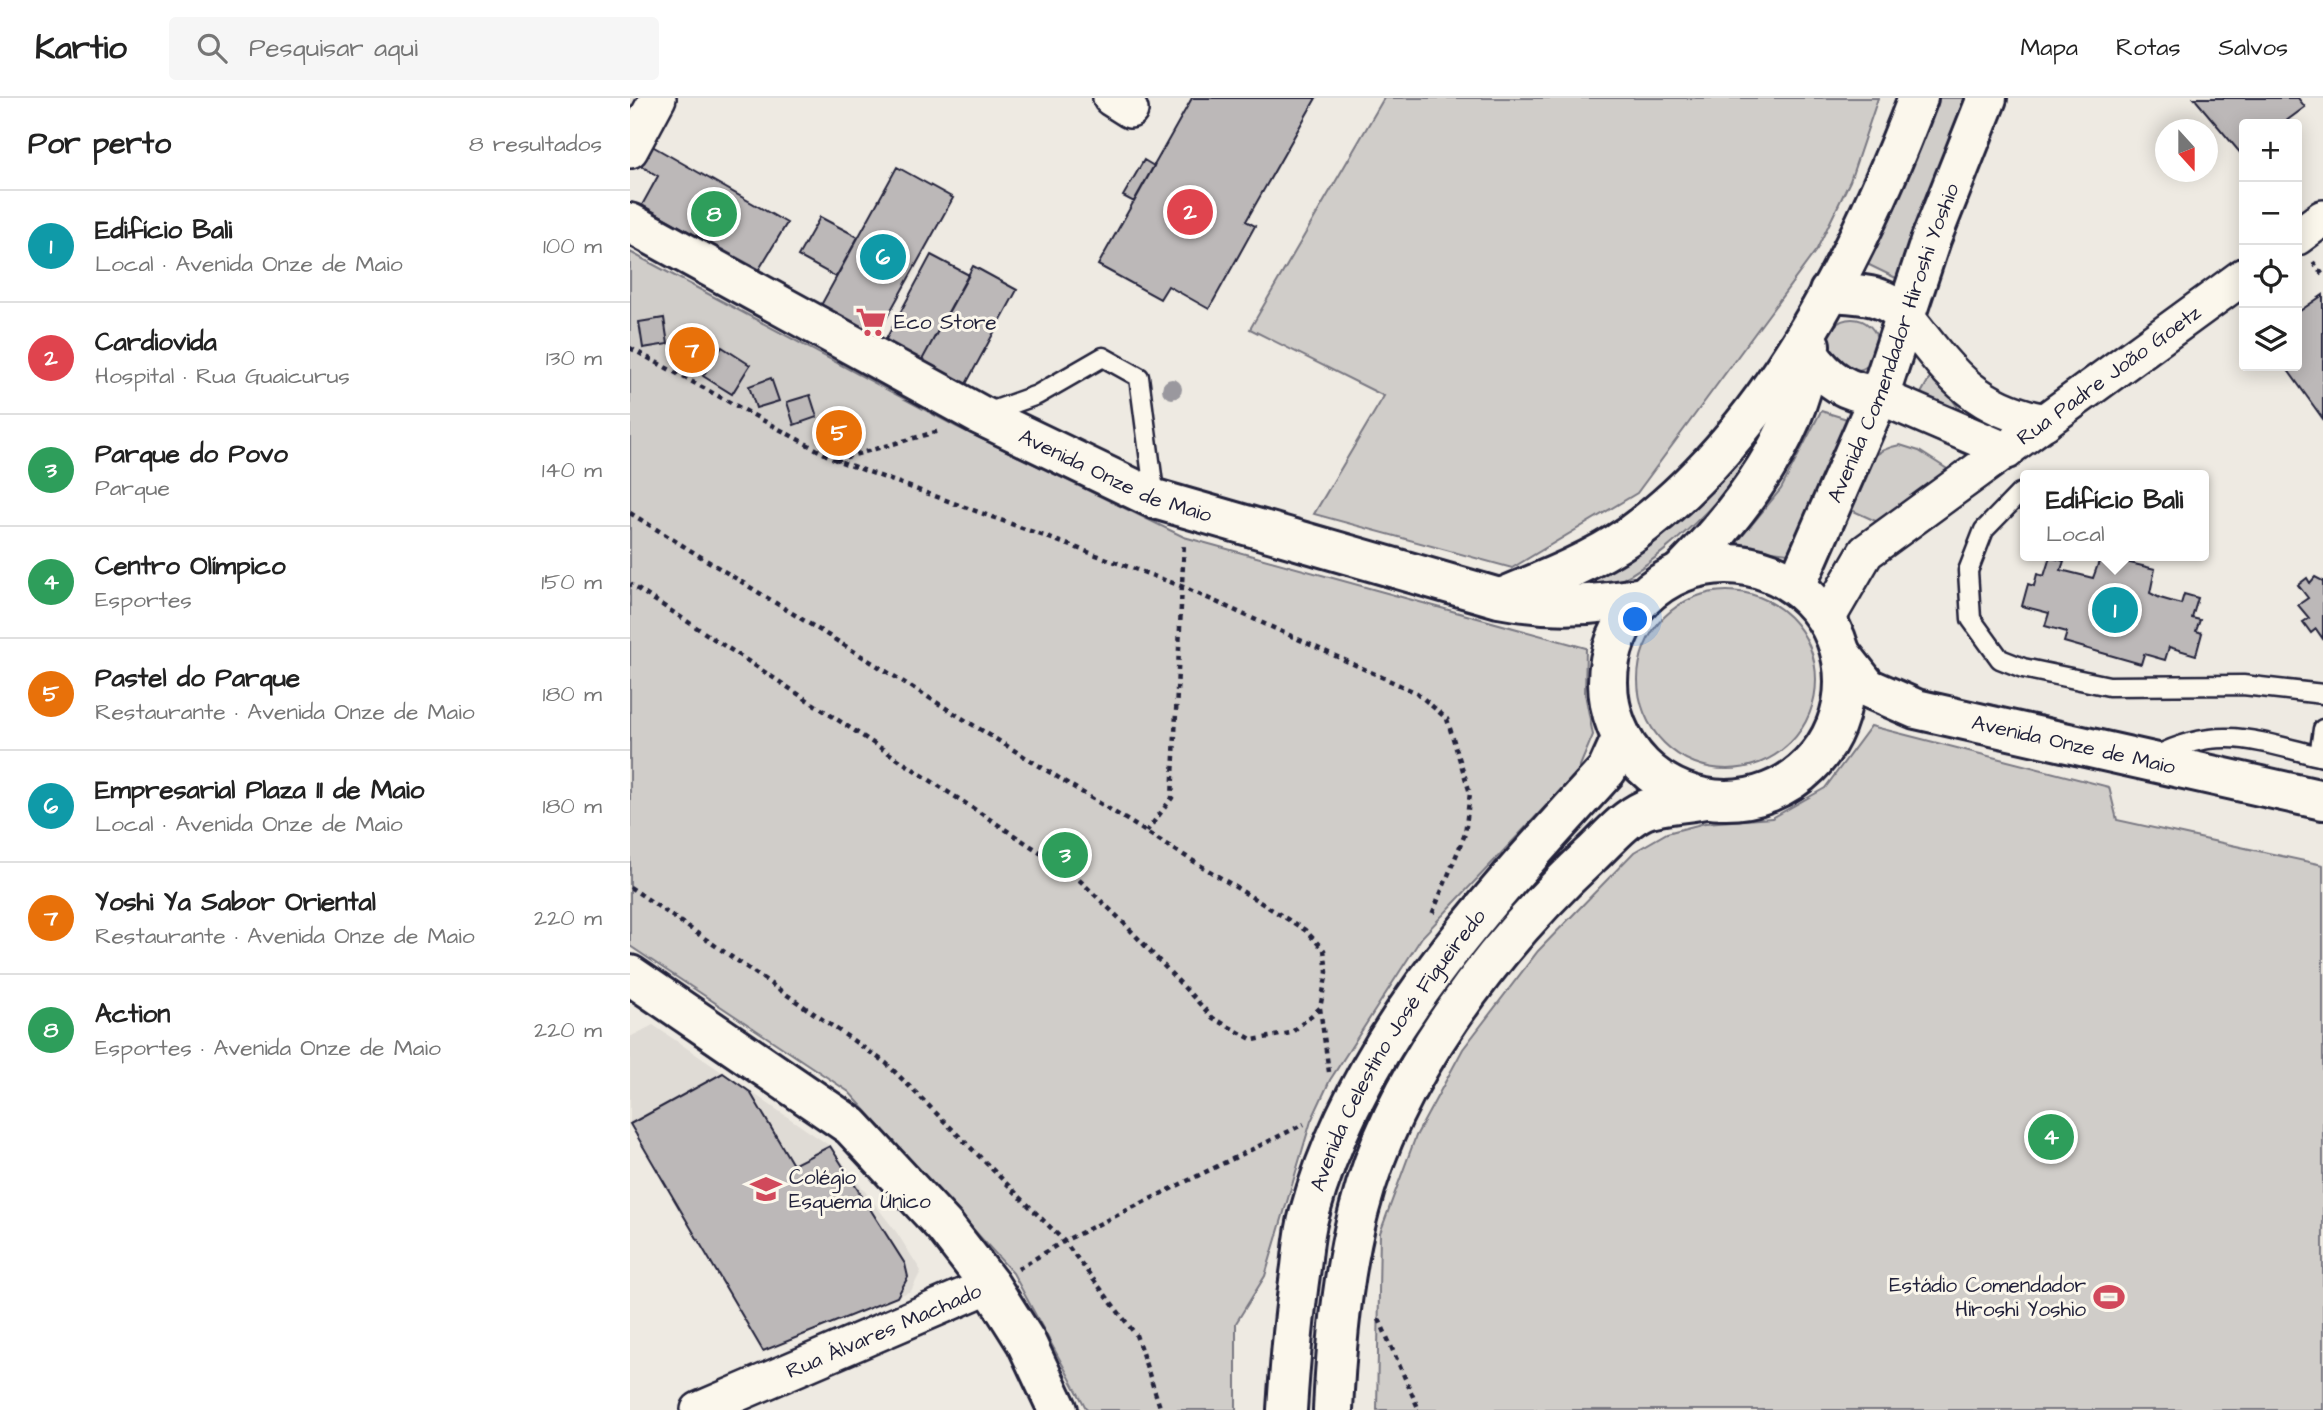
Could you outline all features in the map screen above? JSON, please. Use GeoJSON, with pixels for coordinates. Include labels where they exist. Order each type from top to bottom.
{"type":"FeatureCollection","features":[{"type":"Feature","properties":{"kind":"street"},"geometry":{"type":"LineString","coordinates":[[630,150],[659,98]]}},
{"type":"Feature","properties":{"kind":"street"},"geometry":{"type":"LineString","coordinates":[[1499,598],[1583,562],[1628,536],[1676,497],[1714,460],[1753,412],[1816,323],[1918,98]]}},
{"type":"Feature","properties":{"kind":"street","name":"Avenida Comendador Hiroshi Yoshio"},"geometry":{"type":"LineString","coordinates":[[1796,586],[1879,396],[1931,239],[1987,98]]}},
{"type":"Feature","properties":{"kind":"street"},"geometry":{"type":"LineString","coordinates":[[2302,233],[2323,218]]}},
{"type":"Feature","properties":{"kind":"street","name":"Avenida Onze de Maio"},"geometry":{"type":"LineString","coordinates":[[630,223],[980,415],[1155,499],[1499,598],[1533,605],[1595,606],[1643,597]]}},
{"type":"Feature","properties":{"kind":"street","name":"Rua Padre João Goetz"},"geometry":{"type":"LineString","coordinates":[[1827,619],[1866,552],[2239,280]]}},
{"type":"Feature","properties":{"kind":"street"},"geometry":{"type":"LineString","coordinates":[[1682,572],[1722,563],[1753,566],[1796,586],[1827,619],[1842,655],[1845,688],[1835,728],[1821,752],[1791,780],[1747,799],[1706,799],[1676,790],[1642,767],[1621,739],[1607,693],[1611,652],[1622,623],[1643,597],[1682,572],[1724,528],[1775,451],[1796,402],[1816,323],[1870,294],[1885,299],[1907,318],[1969,390],[1991,406],[2018,417],[2045,422]]}},
{"type":"Feature","properties":{"kind":"street"},"geometry":{"type":"LineString","coordinates":[[1816,323],[1823,373],[1839,387],[1879,396],[2007,451]]}},
{"type":"Feature","properties":{"kind":"street","name":"Avenida Onze de Maio"},"geometry":{"type":"LineString","coordinates":[[1842,655],[1868,688],[1916,709],[2323,800]]}},
{"type":"Feature","properties":{"kind":"street","name":"Avenida Celestino José Figueiredo"},"geometry":{"type":"LineString","coordinates":[[1287,1410],[1291,1332],[1308,1217],[1342,1118],[1396,1023],[1468,930],[1607,770],[1621,739]]}},
{"type":"Feature","properties":{"kind":"street","name":"Avenida Celestino José Figueiredo"},"geometry":{"type":"LineString","coordinates":[[1333,1410],[1336,1343],[1359,1210],[1395,1111],[1463,999],[1557,887],[1626,822],[1644,810],[1706,799]]}},
{"type":"Feature","properties":{"kind":"street"},"geometry":{"type":"LineString","coordinates":[[630,975],[851,1126],[945,1227],[990,1285],[1027,1342],[1058,1410]]}},
{"type":"Feature","properties":{"kind":"street","name":"Rua Álvares Machado"},"geometry":{"type":"LineString","coordinates":[[699,1410],[990,1285]]}},
{"type":"Feature","properties":{"kind":"lane"},"geometry":{"type":"LineString","coordinates":[[980,415],[1037,395],[1103,357],[1139,377],[1155,499]]}},
{"type":"Feature","properties":{"kind":"lane"},"geometry":{"type":"LineString","coordinates":[[2020,493],[1984,530],[1968,571],[1971,619],[2000,659],[2023,668],[2109,686],[2243,685],[2323,694]]}},
{"type":"Feature","properties":{"kind":"lane"},"geometry":{"type":"LineString","coordinates":[[2148,761],[2181,744],[2201,738],[2250,739],[2321,756],[2323,729]]}},
{"type":"Feature","properties":{"kind":"path"},"geometry":{"type":"LineString","coordinates":[[630,348],[836,460],[1181,586],[1417,693],[1447,719],[1469,793],[1465,834],[1428,924]]}},
{"type":"Feature","properties":{"kind":"path"},"geometry":{"type":"LineString","coordinates":[[836,460],[944,430]]}},
{"type":"Feature","properties":{"kind":"path"},"geometry":{"type":"LineString","coordinates":[[630,513],[1305,930],[1324,950],[1327,972],[1320,1008],[1331,1080]]}},
{"type":"Feature","properties":{"kind":"path"},"geometry":{"type":"LineString","coordinates":[[1146,832],[1172,798],[1184,537]]}},
{"type":"Feature","properties":{"kind":"path"},"geometry":{"type":"LineString","coordinates":[[630,584],[1072,873],[1119,918],[1213,1018],[1253,1040],[1291,1033],[1320,1008]]}},
{"type":"Feature","properties":{"kind":"path"},"geometry":{"type":"LineString","coordinates":[[630,887],[886,1063],[1064,1241],[1136,1335],[1161,1410]]}},
{"type":"Feature","properties":{"kind":"path"},"geometry":{"type":"LineString","coordinates":[[990,1285],[1064,1241],[1311,1121]]}},
{"type":"Feature","properties":{"kind":"path"},"geometry":{"type":"LineString","coordinates":[[1379,1319],[1419,1410]]}},
{"type":"Feature","properties":{"kind":"shaded area"},"geometry":{"type":"Polygon","coordinates":[[[1384,98],[1878,98],[1850,181],[1817,249],[1637,493],[1512,568],[1314,514],[1384,396],[1250,329],[1384,98]]]}},
{"type":"Feature","properties":{"kind":"shaded area"},"geometry":{"type":"Polygon","coordinates":[[[1939,98],[1965,98],[1898,279],[1867,264],[1939,98]]]}},
{"type":"Feature","properties":{"kind":"shaded area"},"geometry":{"type":"Polygon","coordinates":[[[630,252],[957,427],[1184,537],[1586,648],[1585,694],[1593,735],[1577,773],[1422,937],[1330,1080],[1311,1121],[1265,1276],[1236,1323],[1236,1410],[1087,1410],[1013,1273],[849,1092],[630,946],[630,252]]]}},
{"type":"Feature","properties":{"kind":"shaded area"},"geometry":{"type":"Polygon","coordinates":[[[1852,319],[1862,321],[1870,327],[1876,335],[1876,355],[1870,363],[1862,369],[1852,371],[1842,369],[1834,363],[1828,355],[1826,345],[1828,335],[1834,327],[1842,321],[1852,319]]]}},
{"type":"Feature","properties":{"kind":"shaded area"},"geometry":{"type":"Polygon","coordinates":[[[1933,372],[1959,409],[1919,397],[1933,372]]]}},
{"type":"Feature","properties":{"kind":"shaded area"},"geometry":{"type":"Polygon","coordinates":[[[1778,395],[1759,440],[1741,472],[1706,512],[1665,550],[1622,580],[1601,588],[1583,589],[1559,577],[1778,395]]]}},
{"type":"Feature","properties":{"kind":"shaded area"},"geometry":{"type":"Polygon","coordinates":[[[1821,411],[1847,419],[1788,553],[1734,546],[1781,489],[1821,411]]]}},
{"type":"Feature","properties":{"kind":"shaded area"},"geometry":{"type":"Polygon","coordinates":[[[1900,445],[1919,451],[1955,474],[1880,523],[1849,509],[1871,459],[1888,448],[1900,445]]]}},
{"type":"Feature","properties":{"kind":"shaded area"},"geometry":{"type":"Polygon","coordinates":[[[1727,591],[1761,598],[1790,617],[1809,646],[1816,680],[1809,714],[1790,743],[1761,762],[1727,769],[1693,762],[1664,743],[1645,714],[1638,680],[1645,646],[1664,617],[1693,598],[1727,591]]]}},
{"type":"Feature","properties":{"kind":"shaded area"},"geometry":{"type":"Polygon","coordinates":[[[1871,726],[2109,787],[2117,820],[2323,865],[2323,1410],[1377,1410],[1380,1233],[1416,1136],[1463,1049],[1538,951],[1634,852],[1667,833],[1705,823],[1772,818],[1825,788],[1871,726]]]}},
{"type":"Feature","properties":{"kind":"shaded area","name":"Colégio Esquema Único"},"geometry":{"type":"Polygon","coordinates":[[[653,1025],[830,1146],[897,1233],[921,1271],[911,1291],[763,1351],[630,1124],[630,1037],[653,1025]]]}},
{"type":"Feature","properties":{"kind":"building"},"geometry":{"type":"Polygon","coordinates":[[[1192,98],[1316,98],[1246,221],[1255,226],[1209,309],[1168,286],[1160,299],[1098,265],[1192,98]]]}},
{"type":"Feature","properties":{"kind":"building"},"geometry":{"type":"Polygon","coordinates":[[[2194,98],[2298,98],[2305,107],[2289,119],[2239,119],[2239,151],[2218,126],[2218,119],[2212,119],[2194,98]]]}},
{"type":"Feature","properties":{"kind":"building"},"geometry":{"type":"Polygon","coordinates":[[[647,143],[787,223],[758,271],[642,205],[658,176],[636,163],[647,143]]]}},
{"type":"Feature","properties":{"kind":"building"},"geometry":{"type":"Polygon","coordinates":[[[1144,160],[1154,166],[1134,202],[1123,196],[1144,160]]]}},
{"type":"Feature","properties":{"kind":"building"},"geometry":{"type":"Polygon","coordinates":[[[897,167],[953,198],[876,337],[820,307],[897,167]]]}},
{"type":"Feature","properties":{"kind":"building"},"geometry":{"type":"Polygon","coordinates":[[[820,217],[858,237],[836,277],[798,256],[820,217]]]}},
{"type":"Feature","properties":{"kind":"building"},"geometry":{"type":"Polygon","coordinates":[[[931,255],[969,275],[922,360],[885,341],[931,255]]]}},
{"type":"Feature","properties":{"kind":"building"},"geometry":{"type":"Polygon","coordinates":[[[973,266],[1017,290],[966,384],[922,360],[973,266]]]}},
{"type":"Feature","properties":{"kind":"building"},"geometry":{"type":"Polygon","coordinates":[[[2323,295],[2323,419],[2289,371],[2302,371],[2302,310],[2323,295]]]}},
{"type":"Feature","properties":{"kind":"building"},"geometry":{"type":"Polygon","coordinates":[[[664,318],[668,344],[643,348],[639,322],[664,318]]]}},
{"type":"Feature","properties":{"kind":"building"},"geometry":{"type":"Polygon","coordinates":[[[700,335],[707,358],[684,365],[677,342],[700,335]]]}},
{"type":"Feature","properties":{"kind":"building"},"geometry":{"type":"Polygon","coordinates":[[[722,347],[750,365],[732,394],[703,376],[722,347]]]}},
{"type":"Feature","properties":{"kind":"building"},"geometry":{"type":"Polygon","coordinates":[[[771,378],[779,401],[756,408],[749,386],[771,378]]]}},
{"type":"Feature","properties":{"kind":"building"},"geometry":{"type":"Polygon","coordinates":[[[810,395],[817,417],[794,425],[787,402],[810,395]]]}},
{"type":"Feature","properties":{"kind":"building"},"geometry":{"type":"Polygon","coordinates":[[[847,419],[853,440],[831,447],[825,426],[847,419]]]}},
{"type":"Feature","properties":{"kind":"building"},"geometry":{"type":"Polygon","coordinates":[[[2049,561],[2064,561],[2061,570],[2093,578],[2099,561],[2122,561],[2155,569],[2150,593],[2160,598],[2181,604],[2184,594],[2198,598],[2192,618],[2200,620],[2196,631],[2202,633],[2196,655],[2169,647],[2165,660],[2144,654],[2141,664],[2064,642],[2067,632],[2045,626],[2049,613],[2022,606],[2028,584],[2034,586],[2037,574],[2044,576],[2049,561]]]}},
{"type":"Feature","properties":{"kind":"building"},"geometry":{"type":"Polygon","coordinates":[[[2315,577],[2323,581],[2323,639],[2316,629],[2311,633],[2303,622],[2309,618],[2298,605],[2308,598],[2298,585],[2307,578],[2310,583],[2315,577]]]}},
{"type":"Feature","properties":{"kind":"building","name":"Colégio Esquema Único"},"geometry":{"type":"Polygon","coordinates":[[[723,1073],[750,1092],[793,1165],[830,1146],[905,1264],[908,1277],[897,1297],[763,1351],[630,1124],[723,1073]]]}},
{"type":"Feature","properties":{"kind":"place","name":"Cardiovida"},"geometry":{"type":"Point","coordinates":[1190,212]}},
{"type":"Feature","properties":{"kind":"place","name":"Action"},"geometry":{"type":"Point","coordinates":[714,214]}},
{"type":"Feature","properties":{"kind":"place","name":"Empresarial Plaza 11 de Maio"},"geometry":{"type":"Point","coordinates":[883,257]}},
{"type":"Feature","properties":{"kind":"place","name":"Eco Store"},"geometry":{"type":"Point","coordinates":[871,322]}},
{"type":"Feature","properties":{"kind":"place","name":"Yoshi Ya Sabor Oriental"},"geometry":{"type":"Point","coordinates":[692,350]}},
{"type":"Feature","properties":{"kind":"place","name":"Pastel do Parque"},"geometry":{"type":"Point","coordinates":[839,433]}},
{"type":"Feature","properties":{"kind":"place","name":"Edifício Bali"},"geometry":{"type":"Point","coordinates":[2115,610]}},
{"type":"Feature","properties":{"kind":"place","name":"Parque do Povo"},"geometry":{"type":"Point","coordinates":[1065,855]}},
{"type":"Feature","properties":{"kind":"place","name":"Centro Olímpico"},"geometry":{"type":"Point","coordinates":[2051,1137]}},
{"type":"Feature","properties":{"kind":"place","name":"Colégio Esquema Único"},"geometry":{"type":"Point","coordinates":[766,1189]}},
{"type":"Feature","properties":{"kind":"place","name":"Estádio Comendador Hiroshi Yoshio"},"geometry":{"type":"Point","coordinates":[2109,1297]}}]}
